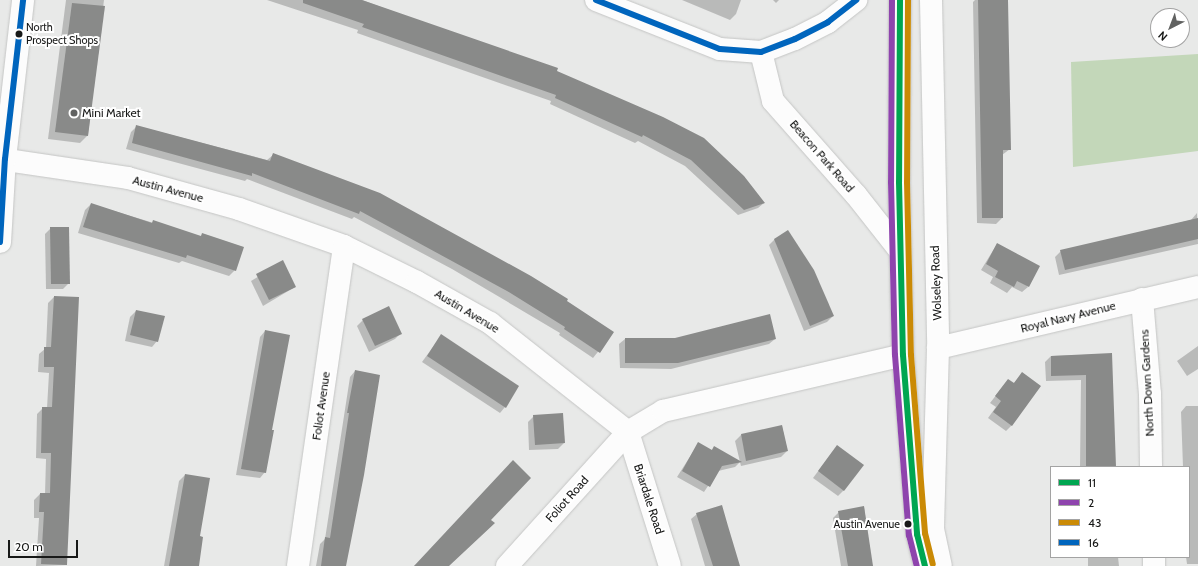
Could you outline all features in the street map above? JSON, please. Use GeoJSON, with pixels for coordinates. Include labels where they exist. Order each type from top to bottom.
{"type":"FeatureCollection","features":[{"type":"Feature","properties":{"kind":"street"},"geometry":{"type":"LineString","coordinates":[[0,242],[3,159],[22,0]]}},
{"type":"Feature","properties":{"kind":"street"},"geometry":{"type":"LineString","coordinates":[[596,0],[623,5],[720,49],[761,52],[795,39],[828,22],[856,0]]}},
{"type":"Feature","properties":{"kind":"street"},"geometry":{"type":"LineString","coordinates":[[900,0],[900,251],[903,355],[917,534],[925,566]]}},
{"type":"Feature","properties":{"kind":"street","name":"Wolseley Road"},"geometry":{"type":"LineString","coordinates":[[931,0],[938,348],[933,529],[941,566]]}},
{"type":"Feature","properties":{"kind":"street","name":"Beacon Park Road"},"geometry":{"type":"LineString","coordinates":[[761,52],[773,101],[856,195],[900,251]]}},
{"type":"Feature","properties":{"kind":"street","name":"Austin Avenue"},"geometry":{"type":"LineString","coordinates":[[3,159],[128,178],[239,209],[344,246],[417,282],[490,323],[628,432]]}},
{"type":"Feature","properties":{"kind":"street","name":"Foliot Avenue"},"geometry":{"type":"LineString","coordinates":[[298,566],[344,246]]}},
{"type":"Feature","properties":{"kind":"street","name":"Royal Navy Avenue"},"geometry":{"type":"LineString","coordinates":[[938,348],[1142,298],[1198,287]]}},
{"type":"Feature","properties":{"kind":"street","name":"North Down Gardens"},"geometry":{"type":"LineString","coordinates":[[1142,298],[1150,394],[1151,466]]}},
{"type":"Feature","properties":{"kind":"street"},"geometry":{"type":"LineString","coordinates":[[628,432],[663,411],[903,355]]}},
{"type":"Feature","properties":{"kind":"street","name":"Foliot Road"},"geometry":{"type":"LineString","coordinates":[[507,566],[628,432]]}},
{"type":"Feature","properties":{"kind":"street","name":"Briardale Road"},"geometry":{"type":"LineString","coordinates":[[628,432],[670,566]]}},
{"type":"Feature","properties":{"kind":"green space"},"geometry":{"type":"Polygon","coordinates":[[[1198,54],[1198,151],[1073,167],[1071,62],[1198,54]]]}},
{"type":"Feature","properties":{"kind":"building"},"geometry":{"type":"Polygon","coordinates":[[[303,0],[362,0],[558,68],[557,71],[663,117],[704,138],[744,176],[765,203],[744,210],[691,160],[643,135],[642,137],[555,98],[556,95],[362,27],[364,24],[303,3],[303,0]]]}},
{"type":"Feature","properties":{"kind":"building"},"geometry":{"type":"Polygon","coordinates":[[[978,0],[1008,0],[1011,150],[1003,150],[1003,218],[982,218],[978,0]]]}},
{"type":"Feature","properties":{"kind":"building"},"geometry":{"type":"Polygon","coordinates":[[[72,3],[105,6],[88,136],[55,132],[72,3]]]}},
{"type":"Feature","properties":{"kind":"building"},"geometry":{"type":"Polygon","coordinates":[[[136,125],[270,161],[273,153],[380,193],[531,276],[568,299],[567,301],[614,332],[600,353],[564,329],[565,327],[507,291],[360,211],[359,214],[252,173],[252,176],[132,143],[136,125]]]}},
{"type":"Feature","properties":{"kind":"building"},"geometry":{"type":"Polygon","coordinates":[[[91,203],[152,223],[153,220],[201,236],[202,233],[244,247],[236,271],[187,255],[186,258],[83,227],[91,203]]]}},
{"type":"Feature","properties":{"kind":"building"},"geometry":{"type":"Polygon","coordinates":[[[1198,218],[1198,239],[1065,270],[1060,250],[1198,218]]]}},
{"type":"Feature","properties":{"kind":"building"},"geometry":{"type":"Polygon","coordinates":[[[50,227],[69,227],[70,284],[51,284],[50,227]]]}},
{"type":"Feature","properties":{"kind":"building"},"geometry":{"type":"Polygon","coordinates":[[[788,230],[814,270],[834,316],[810,326],[774,239],[788,230]]]}},
{"type":"Feature","properties":{"kind":"building"},"geometry":{"type":"Polygon","coordinates":[[[997,243],[1040,266],[1029,287],[1017,281],[1014,287],[995,277],[998,271],[986,264],[997,243]]]}},
{"type":"Feature","properties":{"kind":"building"},"geometry":{"type":"Polygon","coordinates":[[[283,260],[296,287],[269,300],[256,274],[283,260]]]}},
{"type":"Feature","properties":{"kind":"building"},"geometry":{"type":"Polygon","coordinates":[[[54,296],[79,297],[67,565],[41,564],[44,512],[39,512],[40,493],[50,493],[51,453],[41,453],[42,407],[52,407],[54,367],[44,367],[44,347],[51,347],[54,296]]]}},
{"type":"Feature","properties":{"kind":"building"},"geometry":{"type":"Polygon","coordinates":[[[389,306],[402,334],[375,346],[362,319],[389,306]]]}},
{"type":"Feature","properties":{"kind":"building"},"geometry":{"type":"Polygon","coordinates":[[[136,310],[165,316],[158,342],[130,335],[136,310]]]}},
{"type":"Feature","properties":{"kind":"building"},"geometry":{"type":"Polygon","coordinates":[[[770,314],[776,339],[678,363],[625,363],[625,338],[675,338],[770,314]]]}},
{"type":"Feature","properties":{"kind":"building"},"geometry":{"type":"Polygon","coordinates":[[[265,330],[290,335],[272,430],[274,430],[266,473],[241,469],[265,330]]]}},
{"type":"Feature","properties":{"kind":"building"},"geometry":{"type":"Polygon","coordinates":[[[441,334],[519,386],[506,408],[427,356],[441,334]]]}},
{"type":"Feature","properties":{"kind":"building"},"geometry":{"type":"Polygon","coordinates":[[[1112,353],[1116,466],[1086,466],[1086,375],[1051,376],[1051,356],[1112,353]]]}},
{"type":"Feature","properties":{"kind":"building"},"geometry":{"type":"Polygon","coordinates":[[[355,370],[380,375],[364,475],[346,566],[321,566],[325,537],[330,538],[349,413],[347,413],[355,370]]]}},
{"type":"Feature","properties":{"kind":"building"},"geometry":{"type":"Polygon","coordinates":[[[1022,372],[1041,386],[1012,426],[993,412],[1001,401],[995,396],[1008,379],[1014,383],[1022,372]]]}},
{"type":"Feature","properties":{"kind":"building"},"geometry":{"type":"Polygon","coordinates":[[[563,413],[565,443],[535,445],[533,415],[563,413]]]}},
{"type":"Feature","properties":{"kind":"building"},"geometry":{"type":"Polygon","coordinates":[[[782,425],[788,451],[746,461],[741,434],[782,425]]]}},
{"type":"Feature","properties":{"kind":"building"},"geometry":{"type":"Polygon","coordinates":[[[698,442],[712,450],[714,446],[742,462],[722,466],[710,487],[682,471],[698,442]]]}},
{"type":"Feature","properties":{"kind":"building"},"geometry":{"type":"Polygon","coordinates":[[[837,445],[864,465],[844,491],[818,471],[837,445]]]}},
{"type":"Feature","properties":{"kind":"building"},"geometry":{"type":"Polygon","coordinates":[[[513,460],[531,478],[491,520],[495,523],[449,566],[414,566],[513,460]]]}},
{"type":"Feature","properties":{"kind":"building"},"geometry":{"type":"Polygon","coordinates":[[[185,474],[210,478],[200,536],[203,537],[199,566],[169,566],[185,474]]]}},
{"type":"Feature","properties":{"kind":"building"},"geometry":{"type":"Polygon","coordinates":[[[722,505],[740,566],[713,566],[696,513],[722,505]]]}},
{"type":"Feature","properties":{"kind":"building"},"geometry":{"type":"Polygon","coordinates":[[[864,506],[873,566],[848,566],[838,511],[864,506]]]}},
{"type":"Feature","properties":{"kind":"transit line","name":"16"},"geometry":{"type":"LineString","coordinates":[[0,242],[5,159],[23,0]]}},
{"type":"Feature","properties":{"kind":"transit line","name":"16"},"geometry":{"type":"LineString","coordinates":[[596,0],[720,49],[761,52],[795,39],[828,22],[856,0]]}},
{"type":"Feature","properties":{"kind":"transit line","name":"2"},"geometry":{"type":"LineString","coordinates":[[892,0],[891,182],[895,355],[909,535],[917,566]]}},
{"type":"Feature","properties":{"kind":"transit line","name":"11"},"geometry":{"type":"LineString","coordinates":[[900,0],[899,182],[903,355],[917,534],[925,566]]}},
{"type":"Feature","properties":{"kind":"transit line","name":"43"},"geometry":{"type":"LineString","coordinates":[[908,0],[907,182],[911,355],[925,533],[933,564]]}},
{"type":"Feature","properties":{"kind":"place","name":"North Prospect Shops"},"geometry":{"type":"Point","coordinates":[19,34]}},
{"type":"Feature","properties":{"kind":"place","name":"Mini Market"},"geometry":{"type":"Point","coordinates":[74,113]}},
{"type":"Feature","properties":{"kind":"place","name":"Austin Avenue"},"geometry":{"type":"Point","coordinates":[908,524]}}]}
